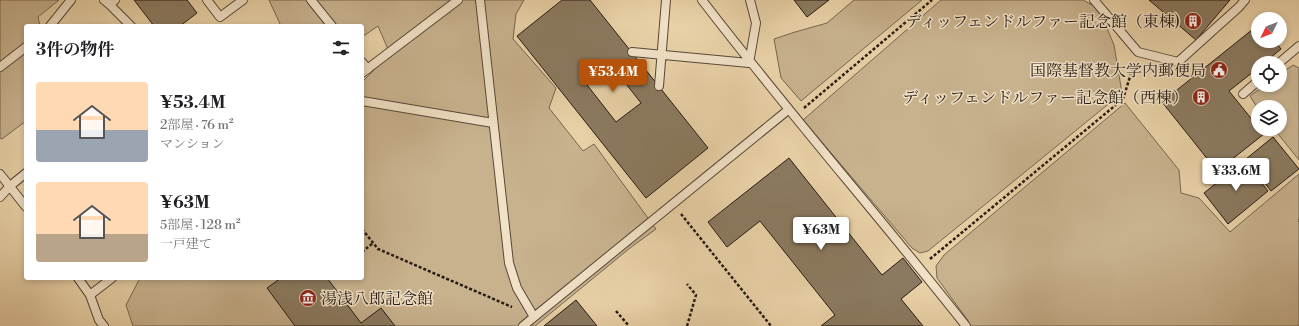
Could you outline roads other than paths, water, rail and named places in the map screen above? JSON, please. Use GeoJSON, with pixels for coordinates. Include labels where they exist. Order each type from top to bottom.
{"type":"FeatureCollection","features":[{"type":"Feature","properties":{"kind":"lane"},"geometry":{"type":"LineString","coordinates":[[52,24],[71,0]]}},
{"type":"Feature","properties":{"kind":"lane"},"geometry":{"type":"LineString","coordinates":[[207,0],[220,17],[219,24]]}},
{"type":"Feature","properties":{"kind":"lane"},"geometry":{"type":"LineString","coordinates":[[220,17],[243,0]]}},
{"type":"Feature","properties":{"kind":"lane"},"geometry":{"type":"LineString","coordinates":[[311,0],[330,24]]}},
{"type":"Feature","properties":{"kind":"lane"},"geometry":{"type":"LineString","coordinates":[[365,71],[458,0]]}},
{"type":"Feature","properties":{"kind":"lane"},"geometry":{"type":"LineString","coordinates":[[480,0],[509,263],[517,288],[534,317]]}},
{"type":"Feature","properties":{"kind":"lane"},"geometry":{"type":"LineString","coordinates":[[659,86],[666,0]]}},
{"type":"Feature","properties":{"kind":"lane"},"geometry":{"type":"LineString","coordinates":[[702,0],[788,110],[920,268],[966,326]]}},
{"type":"Feature","properties":{"kind":"lane"},"geometry":{"type":"LineString","coordinates":[[750,0],[756,23],[750,63]]}},
{"type":"Feature","properties":{"kind":"lane"},"geometry":{"type":"LineString","coordinates":[[1094,0],[1138,52],[1178,62],[1245,0]]}},
{"type":"Feature","properties":{"kind":"lane"},"geometry":{"type":"LineString","coordinates":[[110,2],[129,24]]}},
{"type":"Feature","properties":{"kind":"lane"},"geometry":{"type":"LineString","coordinates":[[1287,56],[1299,46]]}},
{"type":"Feature","properties":{"kind":"lane"},"geometry":{"type":"LineString","coordinates":[[0,68],[24,48]]}},
{"type":"Feature","properties":{"kind":"lane"},"geometry":{"type":"LineString","coordinates":[[632,52],[750,63]]}},
{"type":"Feature","properties":{"kind":"lane"},"geometry":{"type":"LineString","coordinates":[[1243,94],[1251,87]]}},
{"type":"Feature","properties":{"kind":"lane"},"geometry":{"type":"LineString","coordinates":[[364,101],[493,123]]}},
{"type":"Feature","properties":{"kind":"lane"},"geometry":{"type":"LineString","coordinates":[[523,326],[788,110]]}},
{"type":"Feature","properties":{"kind":"lane"},"geometry":{"type":"LineString","coordinates":[[0,174],[24,204]]}},
{"type":"Feature","properties":{"kind":"lane"},"geometry":{"type":"LineString","coordinates":[[0,197],[10,186],[24,175]]}},
{"type":"Feature","properties":{"kind":"lane"},"geometry":{"type":"LineString","coordinates":[[79,280],[90,295],[99,320],[104,326]]}},
{"type":"Feature","properties":{"kind":"lane"},"geometry":{"type":"LineString","coordinates":[[90,295],[109,280]]}},
{"type":"Feature","properties":{"kind":"place","name":"ディッフェンドルファー記念館（東棟)"},"geometry":{"type":"Point","coordinates":[1193,21]}},
{"type":"Feature","properties":{"kind":"place","name":"国際基督教大学内郵便局"},"geometry":{"type":"Point","coordinates":[1219,70]}},
{"type":"Feature","properties":{"kind":"place","name":"ディッフェンドルファー記念館（西棟）"},"geometry":{"type":"Point","coordinates":[1201,97]}},
{"type":"Feature","properties":{"kind":"place","name":"湯浅八郎記念館"},"geometry":{"type":"Point","coordinates":[308,298]}}]}
